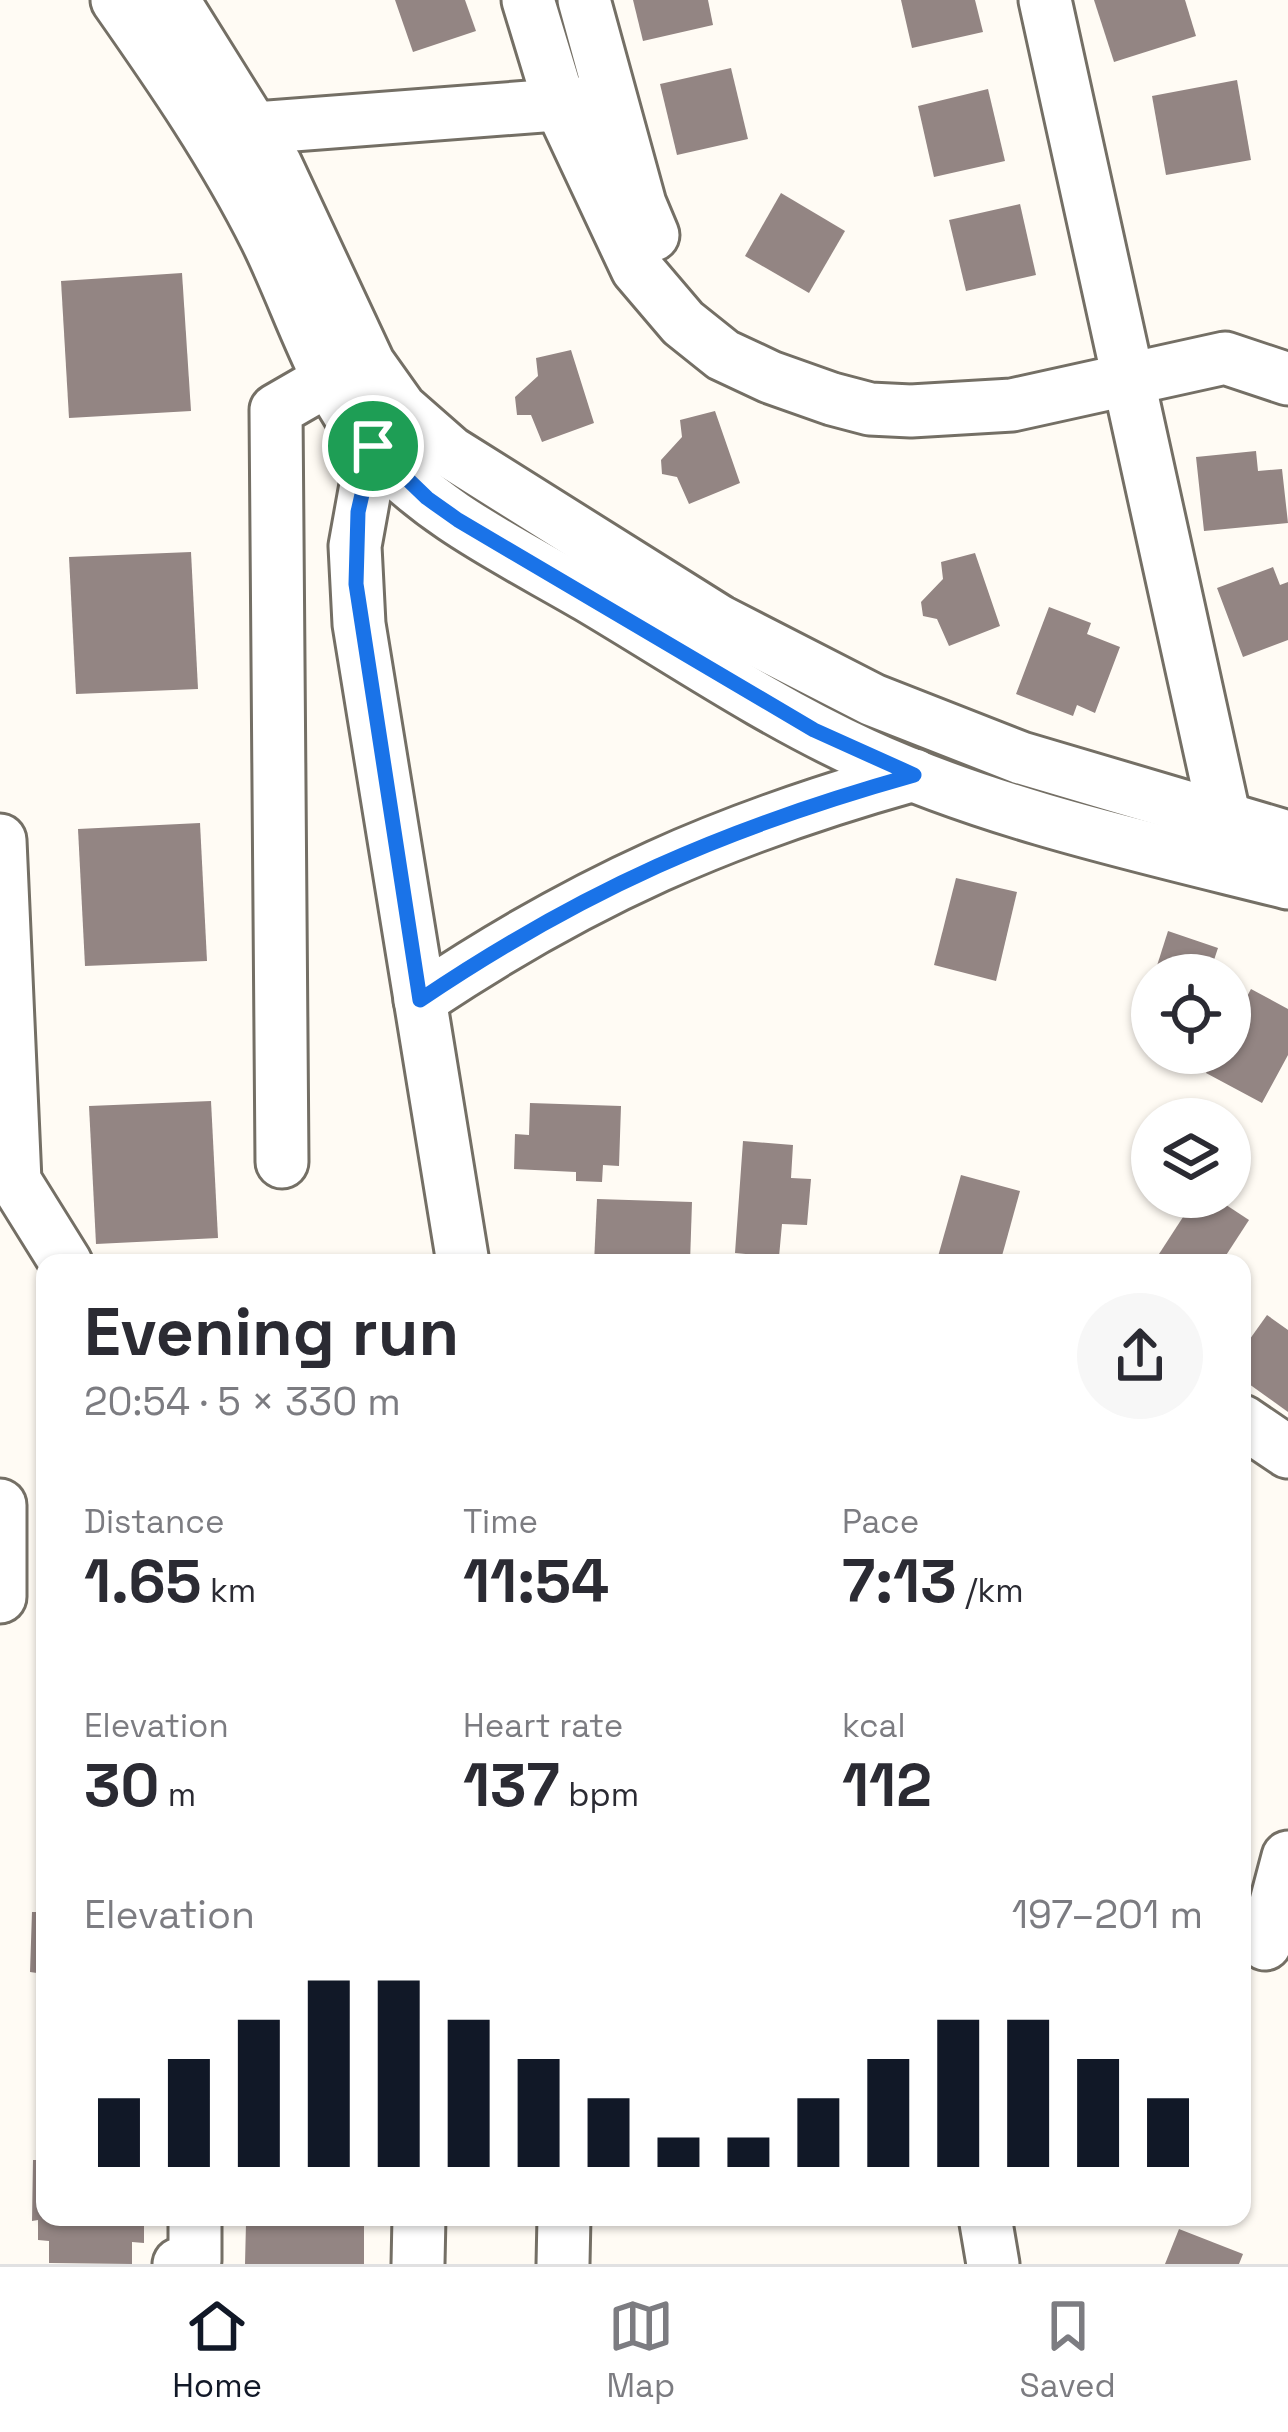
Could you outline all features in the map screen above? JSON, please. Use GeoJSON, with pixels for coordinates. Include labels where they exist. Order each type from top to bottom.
{"type":"FeatureCollection","features":[{"type":"Feature","properties":{"kind":"street"},"geometry":{"type":"LineString","coordinates":[[117,0],[242,191],[328,380],[373,446],[427,498],[797,721],[914,775],[1016,809],[1288,883]]}},
{"type":"Feature","properties":{"kind":"street"},"geometry":{"type":"LineString","coordinates":[[173,0],[276,165],[369,364],[401,409],[450,452],[719,621],[874,700],[1021,758],[1288,837]]}},
{"type":"Feature","properties":{"kind":"street"},"geometry":{"type":"LineString","coordinates":[[528,0],[560,105],[637,269],[693,332],[745,365],[832,399],[869,409],[911,410],[1012,405],[1124,367]]}},
{"type":"Feature","properties":{"kind":"street"},"geometry":{"type":"LineString","coordinates":[[584,0],[640,204],[668,263],[701,306],[756,343],[873,384],[1008,381],[1225,358],[1288,379]]}},
{"type":"Feature","properties":{"kind":"street"},"geometry":{"type":"LineString","coordinates":[[1045,0],[1225,819]]}},
{"type":"Feature","properties":{"kind":"street"},"geometry":{"type":"LineString","coordinates":[[254,128],[611,101]]}},
{"type":"Feature","properties":{"kind":"street"},"geometry":{"type":"LineString","coordinates":[[282,1162],[276,410],[328,380]]}},
{"type":"Feature","properties":{"kind":"street"},"geometry":{"type":"LineString","coordinates":[[373,446],[358,512],[356,584],[462,1254]]}},
{"type":"Feature","properties":{"kind":"street"},"geometry":{"type":"LineString","coordinates":[[420,1000],[490,953],[637,873],[761,822],[914,775]]}},
{"type":"Feature","properties":{"kind":"street"},"geometry":{"type":"LineString","coordinates":[[0,840],[15,1181],[60,1254]]}},
{"type":"Feature","properties":{"kind":"street"},"geometry":{"type":"LineString","coordinates":[[1251,1427],[1288,1452]]}},
{"type":"Feature","properties":{"kind":"street"},"geometry":{"type":"LineString","coordinates":[[0,1505],[0,1597]]}},
{"type":"Feature","properties":{"kind":"street"},"geometry":{"type":"LineString","coordinates":[[1265,1944],[1288,1857]]}},
{"type":"Feature","properties":{"kind":"street"},"geometry":{"type":"LineString","coordinates":[[179,2264],[195,2260],[195,2226]]}},
{"type":"Feature","properties":{"kind":"street"},"geometry":{"type":"LineString","coordinates":[[418,2264],[419,2226]]}},
{"type":"Feature","properties":{"kind":"street"},"geometry":{"type":"LineString","coordinates":[[563,2264],[564,2226]]}},
{"type":"Feature","properties":{"kind":"street"},"geometry":{"type":"LineString","coordinates":[[987,2226],[993,2264]]}},
{"type":"Feature","properties":{"kind":"building"},"geometry":{"type":"Polygon","coordinates":[[[395,0],[465,0],[476,31],[413,52],[395,0]]]}},
{"type":"Feature","properties":{"kind":"building"},"geometry":{"type":"Polygon","coordinates":[[[633,0],[708,0],[713,25],[643,41],[633,0]]]}},
{"type":"Feature","properties":{"kind":"building"},"geometry":{"type":"Polygon","coordinates":[[[901,0],[975,0],[983,32],[912,48],[901,0]]]}},
{"type":"Feature","properties":{"kind":"building"},"geometry":{"type":"Polygon","coordinates":[[[1094,0],[1185,0],[1196,36],[1114,62],[1094,0]]]}},
{"type":"Feature","properties":{"kind":"building"},"geometry":{"type":"Polygon","coordinates":[[[731,68],[748,139],[677,155],[660,84],[731,68]]]}},
{"type":"Feature","properties":{"kind":"building"},"geometry":{"type":"Polygon","coordinates":[[[1237,80],[1251,160],[1166,175],[1152,96],[1237,80]]]}},
{"type":"Feature","properties":{"kind":"building"},"geometry":{"type":"Polygon","coordinates":[[[988,89],[1005,161],[934,177],[918,106],[988,89]]]}},
{"type":"Feature","properties":{"kind":"building"},"geometry":{"type":"Polygon","coordinates":[[[781,193],[845,231],[809,293],[745,256],[781,193]]]}},
{"type":"Feature","properties":{"kind":"building"},"geometry":{"type":"Polygon","coordinates":[[[1020,204],[1036,275],[966,291],[949,220],[1020,204]]]}},
{"type":"Feature","properties":{"kind":"building"},"geometry":{"type":"Polygon","coordinates":[[[182,273],[191,411],[69,418],[61,281],[182,273]]]}},
{"type":"Feature","properties":{"kind":"building"},"geometry":{"type":"Polygon","coordinates":[[[571,350],[594,423],[542,442],[531,415],[517,415],[515,397],[538,376],[536,358],[571,350]]]}},
{"type":"Feature","properties":{"kind":"building"},"geometry":{"type":"Polygon","coordinates":[[[715,411],[740,483],[689,504],[677,477],[662,474],[661,460],[682,437],[680,420],[715,411]]]}},
{"type":"Feature","properties":{"kind":"building"},"geometry":{"type":"Polygon","coordinates":[[[1256,451],[1258,471],[1282,469],[1288,523],[1204,531],[1196,457],[1256,451]]]}},
{"type":"Feature","properties":{"kind":"building"},"geometry":{"type":"Polygon","coordinates":[[[191,552],[198,689],[76,694],[69,557],[191,552]]]}},
{"type":"Feature","properties":{"kind":"building"},"geometry":{"type":"Polygon","coordinates":[[[975,553],[1000,626],[949,646],[937,619],[923,616],[921,602],[943,579],[941,562],[975,553]]]}},
{"type":"Feature","properties":{"kind":"building"},"geometry":{"type":"Polygon","coordinates":[[[1273,567],[1280,585],[1288,582],[1288,640],[1243,657],[1217,588],[1273,567]]]}},
{"type":"Feature","properties":{"kind":"building"},"geometry":{"type":"Polygon","coordinates":[[[1049,607],[1091,623],[1087,634],[1120,647],[1095,713],[1077,705],[1073,716],[1016,694],[1049,607]]]}},
{"type":"Feature","properties":{"kind":"building"},"geometry":{"type":"Polygon","coordinates":[[[200,823],[207,961],[85,966],[78,829],[200,823]]]}},
{"type":"Feature","properties":{"kind":"building"},"geometry":{"type":"Polygon","coordinates":[[[956,878],[1017,892],[996,981],[934,965],[956,878]]]}},
{"type":"Feature","properties":{"kind":"building"},"geometry":{"type":"Polygon","coordinates":[[[1168,931],[1218,948],[1216,954],[1161,954],[1168,931]]]}},
{"type":"Feature","properties":{"kind":"building"},"geometry":{"type":"Polygon","coordinates":[[[1251,989],[1288,1009],[1288,1055],[1262,1103],[1208,1074],[1251,1074],[1251,989]]]}},
{"type":"Feature","properties":{"kind":"building"},"geometry":{"type":"Polygon","coordinates":[[[211,1101],[218,1238],[96,1244],[89,1106],[211,1101]]]}},
{"type":"Feature","properties":{"kind":"building"},"geometry":{"type":"Polygon","coordinates":[[[530,1103],[621,1106],[619,1166],[603,1165],[602,1182],[576,1181],[576,1172],[514,1169],[515,1134],[529,1135],[530,1103]]]}},
{"type":"Feature","properties":{"kind":"building"},"geometry":{"type":"Polygon","coordinates":[[[743,1141],[793,1145],[791,1178],[811,1179],[807,1225],[782,1224],[779,1254],[735,1253],[743,1141]]]}},
{"type":"Feature","properties":{"kind":"building"},"geometry":{"type":"Polygon","coordinates":[[[961,1175],[1020,1191],[1002,1254],[939,1254],[961,1175]]]}},
{"type":"Feature","properties":{"kind":"building"},"geometry":{"type":"Polygon","coordinates":[[[597,1199],[692,1202],[690,1254],[594,1254],[597,1199]]]}},
{"type":"Feature","properties":{"kind":"building"},"geometry":{"type":"Polygon","coordinates":[[[1182,1218],[1246,1218],[1249,1220],[1227,1254],[1159,1254],[1182,1218]]]}},
{"type":"Feature","properties":{"kind":"building"},"geometry":{"type":"Polygon","coordinates":[[[1267,1315],[1288,1330],[1288,1412],[1251,1385],[1251,1337],[1267,1315]]]}},
{"type":"Feature","properties":{"kind":"building"},"geometry":{"type":"Polygon","coordinates":[[[32,1912],[36,1912],[36,1973],[30,1972],[32,1912]]]}},
{"type":"Feature","properties":{"kind":"building"},"geometry":{"type":"Polygon","coordinates":[[[33,2160],[36,2220],[32,2221],[33,2160]]]}},
{"type":"Feature","properties":{"kind":"building"},"geometry":{"type":"Polygon","coordinates":[[[38,2226],[144,2226],[144,2243],[132,2242],[132,2264],[49,2263],[49,2241],[38,2240],[38,2226]]]}},
{"type":"Feature","properties":{"kind":"building"},"geometry":{"type":"Polygon","coordinates":[[[246,2226],[364,2226],[364,2264],[245,2264],[246,2226]]]}},
{"type":"Feature","properties":{"kind":"building"},"geometry":{"type":"Polygon","coordinates":[[[1179,2229],[1243,2254],[1239,2264],[1165,2264],[1179,2229]]]}},
{"type":"Feature","properties":{"kind":"route"},"geometry":{"type":"LineString","coordinates":[[373,446],[427,498],[458,520],[814,730],[914,775],[825,800],[698,845],[562,911],[420,1000],[359,624],[355,545],[373,446]]}}]}
